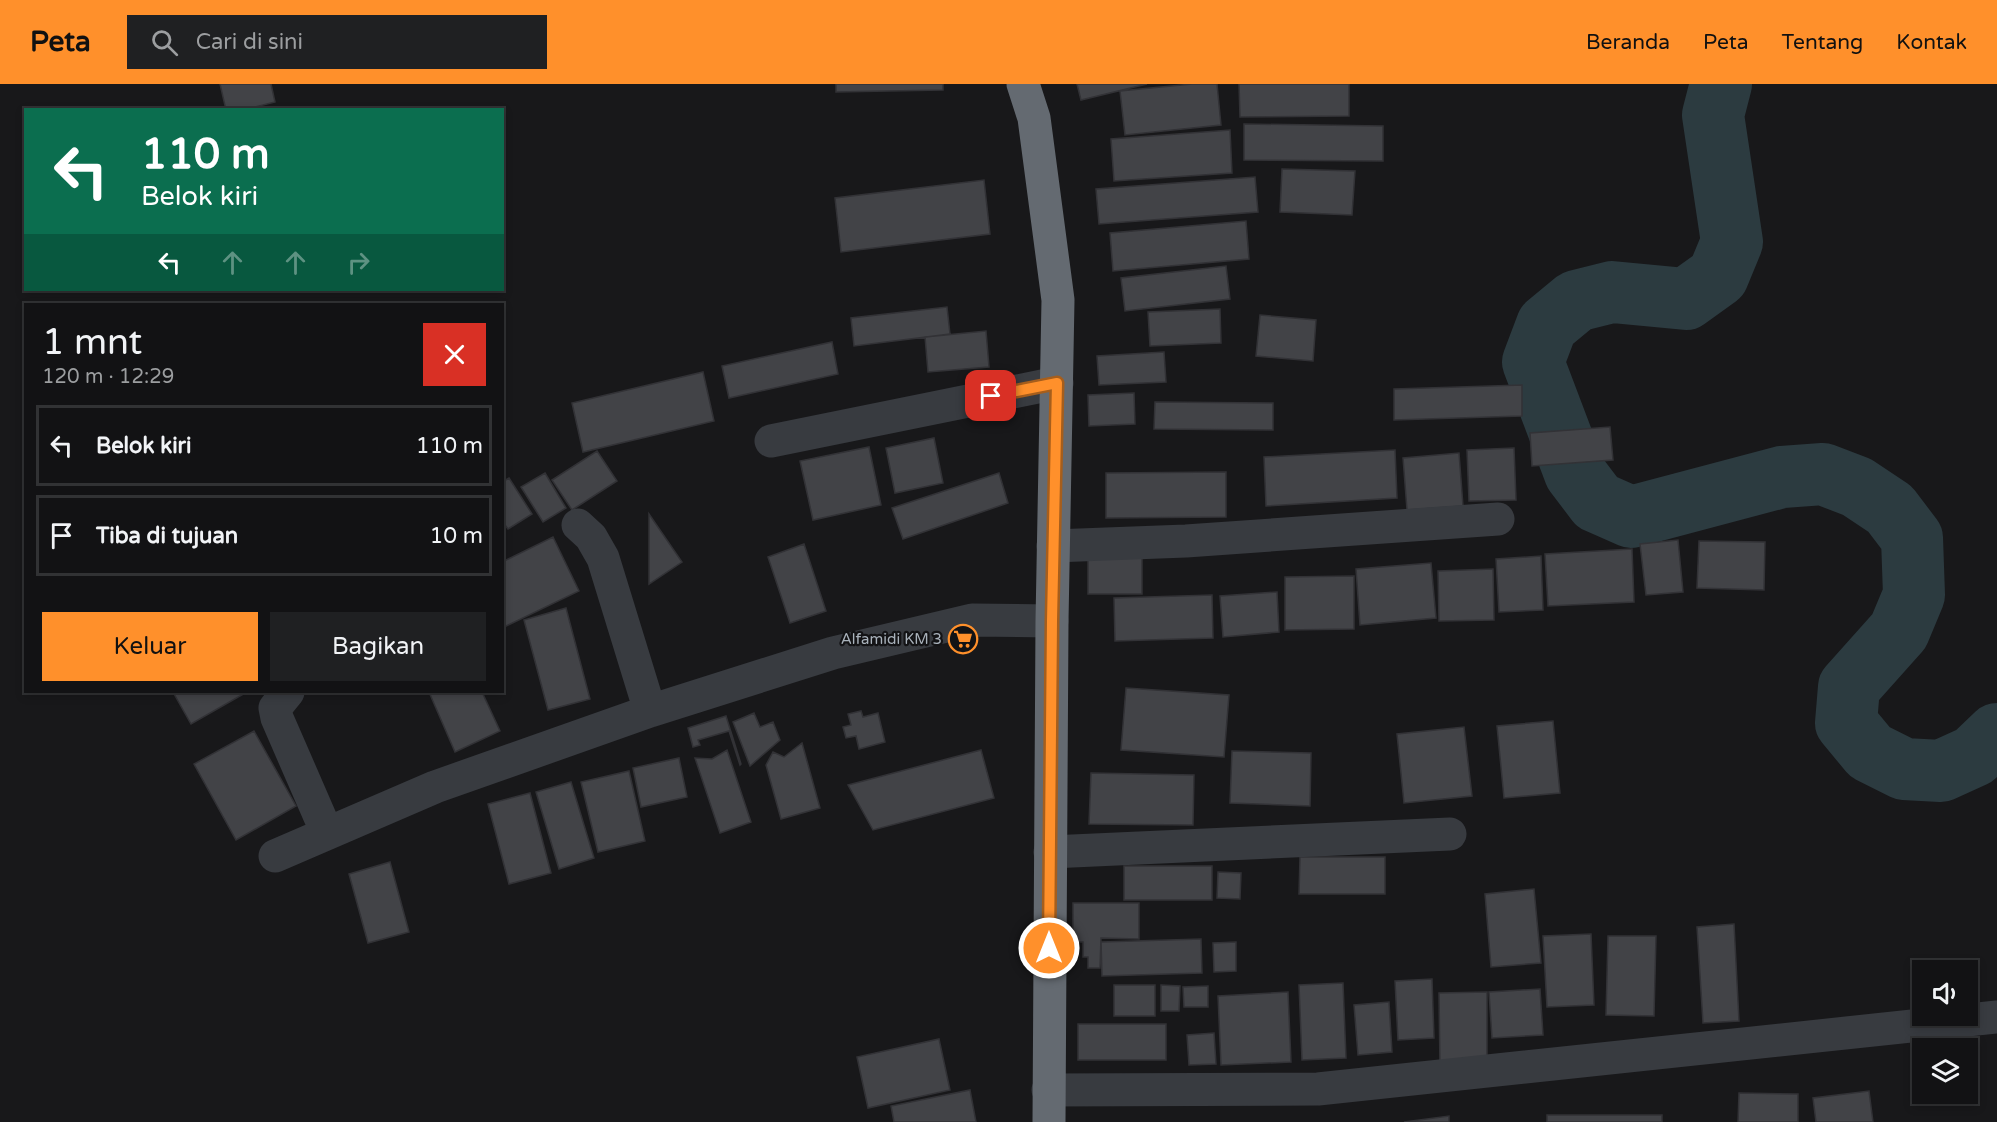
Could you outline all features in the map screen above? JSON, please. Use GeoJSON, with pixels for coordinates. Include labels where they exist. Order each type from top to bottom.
{"type":"FeatureCollection","features":[{"type":"Feature","properties":{"kind":"highway"},"geometry":{"type":"LineString","coordinates":[[1023,84],[1034,118],[1058,300],[1052,621],[1048,1106]]}},
{"type":"Feature","properties":{"kind":"street"},"geometry":{"type":"LineString","coordinates":[[771,441],[1057,383]]}},
{"type":"Feature","properties":{"kind":"street"},"geometry":{"type":"LineString","coordinates":[[1053,546],[1186,541],[1498,519]]}},
{"type":"Feature","properties":{"kind":"street"},"geometry":{"type":"LineString","coordinates":[[578,525],[591,537],[603,558],[650,711]]}},
{"type":"Feature","properties":{"kind":"street"},"geometry":{"type":"LineString","coordinates":[[275,856],[435,787],[650,711],[833,653],[972,620],[1052,621]]}},
{"type":"Feature","properties":{"kind":"street"},"geometry":{"type":"LineString","coordinates":[[287,693],[275,708],[277,718],[327,833]]}},
{"type":"Feature","properties":{"kind":"street"},"geometry":{"type":"LineString","coordinates":[[1050,852],[1450,834]]}},
{"type":"Feature","properties":{"kind":"street"},"geometry":{"type":"LineString","coordinates":[[1048,1106],[1318,1089],[1997,1017]]}},
{"type":"Feature","properties":{"kind":"building"},"geometry":{"type":"Polygon","coordinates":[[[220,84],[271,84],[275,102],[251,108],[226,108],[220,84]]]}},
{"type":"Feature","properties":{"kind":"building"},"geometry":{"type":"Polygon","coordinates":[[[836,84],[943,84],[943,90],[836,92],[836,84]]]}},
{"type":"Feature","properties":{"kind":"building"},"geometry":{"type":"Polygon","coordinates":[[[1077,84],[1147,84],[1081,100],[1077,84]]]}},
{"type":"Feature","properties":{"kind":"building"},"geometry":{"type":"Polygon","coordinates":[[[1217,84],[1221,125],[1125,135],[1120,91],[1217,84]]]}},
{"type":"Feature","properties":{"kind":"building"},"geometry":{"type":"Polygon","coordinates":[[[1239,84],[1349,84],[1349,116],[1240,117],[1239,84]]]}},
{"type":"Feature","properties":{"kind":"building"},"geometry":{"type":"Polygon","coordinates":[[[1244,124],[1383,126],[1383,161],[1244,160],[1244,124]]]}},
{"type":"Feature","properties":{"kind":"building"},"geometry":{"type":"Polygon","coordinates":[[[1230,130],[1232,173],[1114,181],[1111,139],[1230,130]]]}},
{"type":"Feature","properties":{"kind":"building"},"geometry":{"type":"Polygon","coordinates":[[[1282,169],[1355,171],[1352,215],[1280,212],[1282,169]]]}},
{"type":"Feature","properties":{"kind":"building"},"geometry":{"type":"Polygon","coordinates":[[[1255,177],[1258,212],[1099,224],[1096,189],[1255,177]]]}},
{"type":"Feature","properties":{"kind":"building"},"geometry":{"type":"Polygon","coordinates":[[[984,180],[990,234],[841,252],[835,198],[984,180]]]}},
{"type":"Feature","properties":{"kind":"building"},"geometry":{"type":"Polygon","coordinates":[[[1246,221],[1249,259],[1113,271],[1110,233],[1246,221]]]}},
{"type":"Feature","properties":{"kind":"building"},"geometry":{"type":"Polygon","coordinates":[[[1226,266],[1230,299],[1125,311],[1121,278],[1226,266]]]}},
{"type":"Feature","properties":{"kind":"building"},"geometry":{"type":"Polygon","coordinates":[[[947,307],[950,334],[854,346],[851,318],[947,307]]]}},
{"type":"Feature","properties":{"kind":"building"},"geometry":{"type":"Polygon","coordinates":[[[1220,309],[1221,343],[1150,346],[1148,312],[1220,309]]]}},
{"type":"Feature","properties":{"kind":"building"},"geometry":{"type":"Polygon","coordinates":[[[1260,315],[1316,320],[1313,361],[1256,356],[1260,315]]]}},
{"type":"Feature","properties":{"kind":"building"},"geometry":{"type":"Polygon","coordinates":[[[986,331],[989,367],[928,372],[925,337],[986,331]]]}},
{"type":"Feature","properties":{"kind":"building"},"geometry":{"type":"Polygon","coordinates":[[[832,342],[838,374],[729,398],[722,366],[832,342]]]}},
{"type":"Feature","properties":{"kind":"building"},"geometry":{"type":"Polygon","coordinates":[[[1164,352],[1166,382],[1099,385],[1097,356],[1164,352]]]}},
{"type":"Feature","properties":{"kind":"building"},"geometry":{"type":"Polygon","coordinates":[[[703,372],[714,421],[583,452],[572,403],[703,372]]]}},
{"type":"Feature","properties":{"kind":"building"},"geometry":{"type":"Polygon","coordinates":[[[1522,385],[1522,416],[1394,420],[1394,389],[1522,385]]]}},
{"type":"Feature","properties":{"kind":"building"},"geometry":{"type":"Polygon","coordinates":[[[1134,393],[1135,424],[1089,426],[1088,395],[1134,393]]]}},
{"type":"Feature","properties":{"kind":"building"},"geometry":{"type":"Polygon","coordinates":[[[1155,402],[1273,403],[1273,430],[1154,429],[1155,402]]]}},
{"type":"Feature","properties":{"kind":"building"},"geometry":{"type":"Polygon","coordinates":[[[1610,427],[1613,460],[1532,466],[1530,433],[1610,427]]]}},
{"type":"Feature","properties":{"kind":"building"},"geometry":{"type":"Polygon","coordinates":[[[934,438],[943,483],[895,493],[886,448],[934,438]]]}},
{"type":"Feature","properties":{"kind":"building"},"geometry":{"type":"Polygon","coordinates":[[[869,447],[881,505],[813,520],[800,461],[869,447]]]}},
{"type":"Feature","properties":{"kind":"building"},"geometry":{"type":"Polygon","coordinates":[[[1514,448],[1516,500],[1469,501],[1467,450],[1514,448]]]}},
{"type":"Feature","properties":{"kind":"building"},"geometry":{"type":"Polygon","coordinates":[[[1395,450],[1397,498],[1266,506],[1264,457],[1395,450]]]}},
{"type":"Feature","properties":{"kind":"building"},"geometry":{"type":"Polygon","coordinates":[[[597,451],[617,481],[572,510],[552,480],[597,451]]]}},
{"type":"Feature","properties":{"kind":"building"},"geometry":{"type":"Polygon","coordinates":[[[1459,453],[1463,506],[1407,510],[1403,458],[1459,453]]]}},
{"type":"Feature","properties":{"kind":"building"},"geometry":{"type":"Polygon","coordinates":[[[1226,472],[1226,517],[1106,518],[1106,473],[1226,472]]]}},
{"type":"Feature","properties":{"kind":"building"},"geometry":{"type":"Polygon","coordinates":[[[545,473],[566,508],[543,522],[521,487],[545,473]]]}},
{"type":"Feature","properties":{"kind":"building"},"geometry":{"type":"Polygon","coordinates":[[[999,473],[1008,503],[903,539],[892,508],[999,473]]]}},
{"type":"Feature","properties":{"kind":"building"},"geometry":{"type":"Polygon","coordinates":[[[509,478],[532,514],[508,529],[504,524],[504,481],[509,478]]]}},
{"type":"Feature","properties":{"kind":"building"},"geometry":{"type":"Polygon","coordinates":[[[649,514],[682,562],[649,584],[649,514]]]}},
{"type":"Feature","properties":{"kind":"building"},"geometry":{"type":"Polygon","coordinates":[[[553,537],[579,591],[504,627],[504,561],[553,537]]]}},
{"type":"Feature","properties":{"kind":"building"},"geometry":{"type":"Polygon","coordinates":[[[1678,540],[1683,592],[1646,595],[1640,544],[1678,540]]]}},
{"type":"Feature","properties":{"kind":"building"},"geometry":{"type":"Polygon","coordinates":[[[1699,541],[1765,542],[1764,590],[1697,588],[1699,541]]]}},
{"type":"Feature","properties":{"kind":"building"},"geometry":{"type":"Polygon","coordinates":[[[804,544],[826,611],[790,623],[768,557],[804,544]]]}},
{"type":"Feature","properties":{"kind":"building"},"geometry":{"type":"Polygon","coordinates":[[[1632,549],[1634,602],[1548,606],[1545,554],[1632,549]]]}},
{"type":"Feature","properties":{"kind":"building"},"geometry":{"type":"Polygon","coordinates":[[[1541,556],[1543,610],[1499,612],[1496,559],[1541,556]]]}},
{"type":"Feature","properties":{"kind":"building"},"geometry":{"type":"Polygon","coordinates":[[[1088,557],[1142,557],[1142,594],[1088,594],[1088,557]]]}},
{"type":"Feature","properties":{"kind":"building"},"geometry":{"type":"Polygon","coordinates":[[[1431,563],[1436,618],[1360,625],[1356,569],[1431,563]]]}},
{"type":"Feature","properties":{"kind":"building"},"geometry":{"type":"Polygon","coordinates":[[[1493,569],[1494,620],[1439,621],[1438,571],[1493,569]]]}},
{"type":"Feature","properties":{"kind":"building"},"geometry":{"type":"Polygon","coordinates":[[[1354,576],[1354,629],[1285,630],[1285,577],[1354,576]]]}},
{"type":"Feature","properties":{"kind":"building"},"geometry":{"type":"Polygon","coordinates":[[[1277,592],[1279,632],[1223,637],[1220,596],[1277,592]]]}},
{"type":"Feature","properties":{"kind":"building"},"geometry":{"type":"Polygon","coordinates":[[[1212,595],[1213,638],[1115,641],[1114,598],[1212,595]]]}},
{"type":"Feature","properties":{"kind":"building"},"geometry":{"type":"Polygon","coordinates":[[[566,608],[590,699],[548,710],[524,620],[566,608]]]}},
{"type":"Feature","properties":{"kind":"building"},"geometry":{"type":"Polygon","coordinates":[[[1126,688],[1229,695],[1224,757],[1121,750],[1126,688]]]}},
{"type":"Feature","properties":{"kind":"building"},"geometry":{"type":"Polygon","coordinates":[[[174,693],[245,693],[191,724],[174,693]]]}},
{"type":"Feature","properties":{"kind":"building"},"geometry":{"type":"Polygon","coordinates":[[[429,693],[482,693],[500,731],[455,752],[429,693]]]}},
{"type":"Feature","properties":{"kind":"building"},"geometry":{"type":"Polygon","coordinates":[[[861,711],[863,717],[878,713],[885,742],[859,749],[856,736],[846,738],[843,727],[851,725],[848,714],[861,711]]]}},
{"type":"Feature","properties":{"kind":"building"},"geometry":{"type":"Polygon","coordinates":[[[754,713],[760,727],[773,722],[780,740],[750,766],[733,722],[754,713]]]}},
{"type":"Feature","properties":{"kind":"building"},"geometry":{"type":"Polygon","coordinates":[[[726,716],[740,765],[729,731],[698,740],[700,745],[693,747],[688,728],[726,716]]]}},
{"type":"Feature","properties":{"kind":"building"},"geometry":{"type":"Polygon","coordinates":[[[1553,721],[1560,793],[1504,798],[1497,726],[1553,721]]]}},
{"type":"Feature","properties":{"kind":"building"},"geometry":{"type":"Polygon","coordinates":[[[1464,727],[1472,796],[1404,803],[1397,734],[1464,727]]]}},
{"type":"Feature","properties":{"kind":"building"},"geometry":{"type":"Polygon","coordinates":[[[254,731],[296,806],[236,840],[194,764],[254,731]]]}},
{"type":"Feature","properties":{"kind":"building"},"geometry":{"type":"Polygon","coordinates":[[[802,743],[820,808],[781,819],[766,765],[773,752],[784,757],[802,743]]]}},
{"type":"Feature","properties":{"kind":"building"},"geometry":{"type":"Polygon","coordinates":[[[727,750],[751,822],[720,833],[695,758],[712,759],[727,750]]]}},
{"type":"Feature","properties":{"kind":"building"},"geometry":{"type":"Polygon","coordinates":[[[981,750],[994,798],[873,830],[848,785],[981,750]]]}},
{"type":"Feature","properties":{"kind":"building"},"geometry":{"type":"Polygon","coordinates":[[[1232,751],[1311,753],[1310,806],[1230,803],[1232,751]]]}},
{"type":"Feature","properties":{"kind":"building"},"geometry":{"type":"Polygon","coordinates":[[[679,758],[687,797],[641,807],[633,768],[679,758]]]}},
{"type":"Feature","properties":{"kind":"building"},"geometry":{"type":"Polygon","coordinates":[[[629,771],[645,841],[598,852],[581,782],[629,771]]]}},
{"type":"Feature","properties":{"kind":"building"},"geometry":{"type":"Polygon","coordinates":[[[1091,773],[1194,775],[1193,825],[1089,824],[1091,773]]]}},
{"type":"Feature","properties":{"kind":"building"},"geometry":{"type":"Polygon","coordinates":[[[571,782],[594,858],[559,869],[536,792],[571,782]]]}},
{"type":"Feature","properties":{"kind":"building"},"geometry":{"type":"Polygon","coordinates":[[[530,793],[551,873],[509,884],[488,804],[530,793]]]}},
{"type":"Feature","properties":{"kind":"building"},"geometry":{"type":"Polygon","coordinates":[[[1300,857],[1385,857],[1385,894],[1299,894],[1300,857]]]}},
{"type":"Feature","properties":{"kind":"building"},"geometry":{"type":"Polygon","coordinates":[[[390,862],[409,932],[368,943],[349,874],[390,862]]]}},
{"type":"Feature","properties":{"kind":"building"},"geometry":{"type":"Polygon","coordinates":[[[1124,866],[1212,866],[1212,900],[1124,900],[1124,866]]]}},
{"type":"Feature","properties":{"kind":"building"},"geometry":{"type":"Polygon","coordinates":[[[1218,872],[1241,873],[1240,899],[1217,898],[1218,872]]]}},
{"type":"Feature","properties":{"kind":"building"},"geometry":{"type":"Polygon","coordinates":[[[1534,889],[1541,963],[1491,967],[1485,894],[1534,889]]]}},
{"type":"Feature","properties":{"kind":"building"},"geometry":{"type":"Polygon","coordinates":[[[1073,903],[1139,903],[1139,939],[1101,938],[1100,968],[1088,968],[1088,957],[1083,957],[1083,942],[1073,942],[1073,903]]]}},
{"type":"Feature","properties":{"kind":"building"},"geometry":{"type":"Polygon","coordinates":[[[1734,924],[1739,1021],[1703,1023],[1697,927],[1734,924]]]}},
{"type":"Feature","properties":{"kind":"building"},"geometry":{"type":"Polygon","coordinates":[[[1591,934],[1594,1005],[1547,1007],[1543,936],[1591,934]]]}},
{"type":"Feature","properties":{"kind":"building"},"geometry":{"type":"Polygon","coordinates":[[[1608,936],[1656,936],[1654,1016],[1606,1015],[1608,936]]]}},
{"type":"Feature","properties":{"kind":"building"},"geometry":{"type":"Polygon","coordinates":[[[1201,939],[1202,973],[1102,976],[1101,942],[1201,939]]]}},
{"type":"Feature","properties":{"kind":"building"},"geometry":{"type":"Polygon","coordinates":[[[1236,942],[1236,971],[1214,972],[1213,943],[1236,942]]]}},
{"type":"Feature","properties":{"kind":"building"},"geometry":{"type":"Polygon","coordinates":[[[1432,979],[1434,1038],[1398,1040],[1395,981],[1432,979]]]}},
{"type":"Feature","properties":{"kind":"building"},"geometry":{"type":"Polygon","coordinates":[[[1343,983],[1346,1058],[1302,1060],[1299,985],[1343,983]]]}},
{"type":"Feature","properties":{"kind":"building"},"geometry":{"type":"Polygon","coordinates":[[[1114,985],[1155,985],[1155,1016],[1114,1016],[1114,985]]]}},
{"type":"Feature","properties":{"kind":"building"},"geometry":{"type":"Polygon","coordinates":[[[1161,985],[1180,986],[1179,1011],[1161,1011],[1161,985]]]}},
{"type":"Feature","properties":{"kind":"building"},"geometry":{"type":"Polygon","coordinates":[[[1208,986],[1208,1007],[1184,1007],[1183,987],[1208,986]]]}},
{"type":"Feature","properties":{"kind":"building"},"geometry":{"type":"Polygon","coordinates":[[[1540,989],[1543,1035],[1492,1038],[1489,992],[1540,989]]]}},
{"type":"Feature","properties":{"kind":"building"},"geometry":{"type":"Polygon","coordinates":[[[1288,992],[1291,1062],[1221,1065],[1218,996],[1288,992]]]}},
{"type":"Feature","properties":{"kind":"building"},"geometry":{"type":"Polygon","coordinates":[[[1487,992],[1487,1068],[1440,1069],[1439,993],[1487,992]]]}},
{"type":"Feature","properties":{"kind":"building"},"geometry":{"type":"Polygon","coordinates":[[[1389,1002],[1392,1052],[1358,1055],[1354,1005],[1389,1002]]]}},
{"type":"Feature","properties":{"kind":"building"},"geometry":{"type":"Polygon","coordinates":[[[1078,1024],[1166,1024],[1166,1060],[1078,1060],[1078,1024]]]}},
{"type":"Feature","properties":{"kind":"building"},"geometry":{"type":"Polygon","coordinates":[[[1214,1033],[1216,1064],[1189,1065],[1187,1035],[1214,1033]]]}},
{"type":"Feature","properties":{"kind":"building"},"geometry":{"type":"Polygon","coordinates":[[[939,1039],[950,1090],[868,1108],[857,1057],[939,1039]]]}},
{"type":"Feature","properties":{"kind":"building"},"geometry":{"type":"Polygon","coordinates":[[[970,1090],[976,1122],[894,1122],[891,1106],[970,1090]]]}},
{"type":"Feature","properties":{"kind":"building"},"geometry":{"type":"Polygon","coordinates":[[[1869,1091],[1873,1122],[1816,1122],[1813,1098],[1869,1091]]]}},
{"type":"Feature","properties":{"kind":"building"},"geometry":{"type":"Polygon","coordinates":[[[1739,1093],[1798,1094],[1798,1122],[1738,1122],[1739,1093]]]}},
{"type":"Feature","properties":{"kind":"building"},"geometry":{"type":"Polygon","coordinates":[[[1547,1115],[1662,1115],[1662,1122],[1547,1122],[1547,1115]]]}},
{"type":"Feature","properties":{"kind":"building"},"geometry":{"type":"Polygon","coordinates":[[[1449,1116],[1449,1122],[1404,1122],[1449,1116]]]}},
{"type":"Feature","properties":{"kind":"waterway"},"geometry":{"type":"LineString","coordinates":[[1721,84],[1713,115],[1732,242],[1718,276],[1686,299],[1612,292],[1576,301],[1547,325],[1533,362],[1575,473],[1597,502],[1631,517],[1782,477],[1823,474],[1857,487],[1890,509],[1912,538],[1914,595],[1899,631],[1849,687],[1846,723],[1870,752],[1904,769],[1941,771],[1974,756],[1997,734]]}},
{"type":"Feature","properties":{"kind":"place","name":"Alfamidi KM 3"},"geometry":{"type":"Point","coordinates":[963,639]}},
{"type":"Feature","properties":{"kind":"route"},"geometry":{"type":"LineString","coordinates":[[991,396],[1057,383],[1049,948]]}}]}
